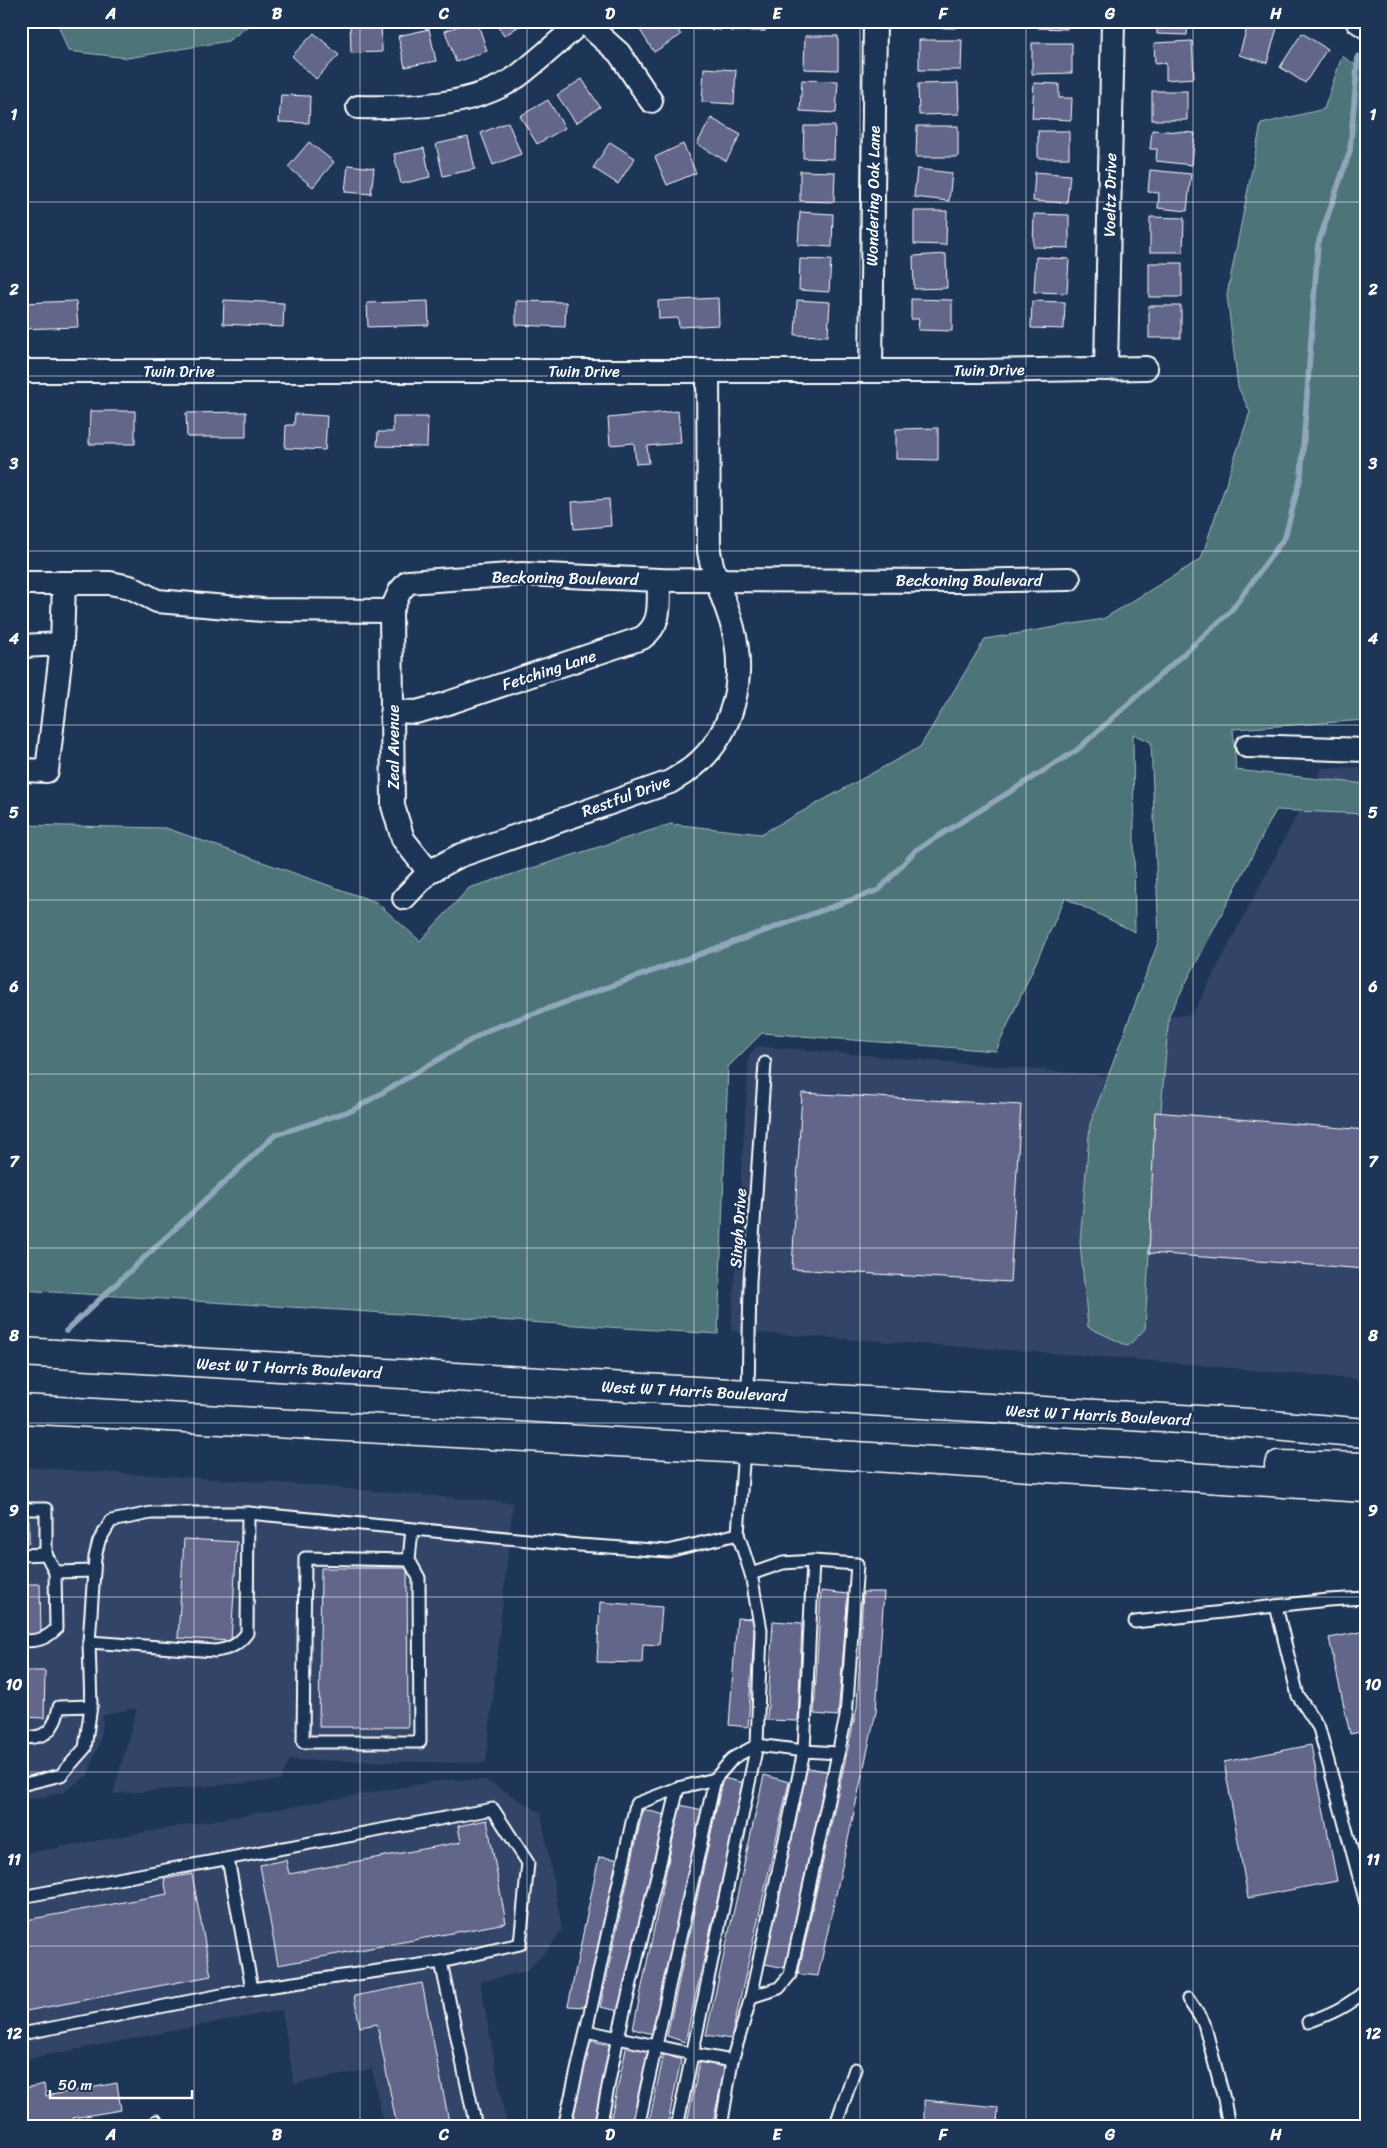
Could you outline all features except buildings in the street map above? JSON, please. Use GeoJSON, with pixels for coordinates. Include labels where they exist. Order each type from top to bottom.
{"type":"FeatureCollection","features":[{"type":"Feature","properties":{"kind":"main road","name":"West W T Harris Boulevard"},"geometry":{"type":"LineString","coordinates":[[21,1352],[1250,1423],[1366,1433]]}},
{"type":"Feature","properties":{"kind":"main road"},"geometry":{"type":"LineString","coordinates":[[21,1409],[744,1449],[1366,1488]]}},
{"type":"Feature","properties":{"kind":"main road"},"geometry":{"type":"LineString","coordinates":[[1133,1473],[1277,1464],[1366,1467]]}},
{"type":"Feature","properties":{"kind":"street"},"geometry":{"type":"LineString","coordinates":[[358,107],[404,108],[452,101],[483,92],[516,77],[583,21],[619,53],[652,102]]}},
{"type":"Feature","properties":{"kind":"street","name":"Wondering Oak Lane"},"geometry":{"type":"LineString","coordinates":[[871,371],[875,21]]}},
{"type":"Feature","properties":{"kind":"street","name":"Voeltz Drive"},"geometry":{"type":"LineString","coordinates":[[1106,368],[1113,21]]}},
{"type":"Feature","properties":{"kind":"street"},"geometry":{"type":"LineString","coordinates":[[1357,21],[1366,27]]}},
{"type":"Feature","properties":{"kind":"street","name":"Twin Drive"},"geometry":{"type":"LineString","coordinates":[[21,371],[871,371],[1146,368]]}},
{"type":"Feature","properties":{"kind":"street","name":"Restful Drive"},"geometry":{"type":"LineString","coordinates":[[404,898],[429,872],[459,856],[670,782],[692,768],[722,734],[730,716],[739,670],[733,626],[716,579],[709,551],[708,371]]}},
{"type":"Feature","properties":{"kind":"street","name":"Beckoning Boulevard"},"geometry":{"type":"LineString","coordinates":[[391,612],[400,591],[408,582],[522,574],[659,580],[960,581],[1069,579]]}},
{"type":"Feature","properties":{"kind":"street","name":"Fetching Lane"},"geometry":{"type":"LineString","coordinates":[[393,711],[416,712],[442,706],[642,638],[653,630],[658,618],[659,580]]}},
{"type":"Feature","properties":{"kind":"street"},"geometry":{"type":"LineString","coordinates":[[21,583],[110,583],[130,587],[157,601],[262,610],[391,612]]}},
{"type":"Feature","properties":{"kind":"street"},"geometry":{"type":"LineString","coordinates":[[21,770],[47,771],[62,644],[64,583]]}},
{"type":"Feature","properties":{"kind":"street","name":"Zeal Avenue"},"geometry":{"type":"LineString","coordinates":[[391,612],[393,806],[403,839],[429,872]]}},
{"type":"Feature","properties":{"kind":"street"},"geometry":{"type":"LineString","coordinates":[[21,646],[62,644]]}},
{"type":"Feature","properties":{"kind":"street"},"geometry":{"type":"LineString","coordinates":[[1246,746],[1366,750]]}},
{"type":"Feature","properties":{"kind":"lane","name":"Singh Drive"},"geometry":{"type":"LineString","coordinates":[[748,1395],[750,1281],[765,1063]]}},
{"type":"Feature","properties":{"kind":"lane"},"geometry":{"type":"LineString","coordinates":[[678,2127],[757,1745],[761,1630],[751,1574],[738,1534],[744,1449]]}},
{"type":"Feature","properties":{"kind":"lane"},"geometry":{"type":"LineString","coordinates":[[21,1508],[46,1509],[46,1554],[55,1572],[56,1629],[48,1637],[38,1641],[21,1641]]}},
{"type":"Feature","properties":{"kind":"lane"},"geometry":{"type":"LineString","coordinates":[[21,1785],[61,1775],[85,1748],[91,1706],[89,1642],[94,1571],[99,1541],[111,1521],[151,1513],[248,1513],[668,1551],[738,1534]]}},
{"type":"Feature","properties":{"kind":"lane"},"geometry":{"type":"LineString","coordinates":[[89,1642],[215,1651],[230,1649],[239,1643],[247,1633],[248,1513]]}},
{"type":"Feature","properties":{"kind":"lane"},"geometry":{"type":"LineString","coordinates":[[409,1560],[305,1558],[303,1742],[420,1742],[420,1578],[409,1560],[412,1529]]}},
{"type":"Feature","properties":{"kind":"lane"},"geometry":{"type":"LineString","coordinates":[[21,1555],[46,1554]]}},
{"type":"Feature","properties":{"kind":"lane"},"geometry":{"type":"LineString","coordinates":[[751,1574],[783,1563],[813,1561],[857,1564],[846,1717],[790,1975],[779,1988],[751,1997]]}},
{"type":"Feature","properties":{"kind":"lane"},"geometry":{"type":"LineString","coordinates":[[721,2127],[732,2061],[751,1997],[804,1751],[813,1561]]}},
{"type":"Feature","properties":{"kind":"lane"},"geometry":{"type":"LineString","coordinates":[[55,1572],[94,1571]]}},
{"type":"Feature","properties":{"kind":"lane"},"geometry":{"type":"LineString","coordinates":[[1135,1622],[1366,1598]]}},
{"type":"Feature","properties":{"kind":"lane"},"geometry":{"type":"LineString","coordinates":[[1276,1606],[1298,1696],[1319,1728],[1366,1903]]}},
{"type":"Feature","properties":{"kind":"lane"},"geometry":{"type":"LineString","coordinates":[[21,1738],[37,1738],[49,1731],[55,1724],[59,1707],[91,1706]]}},
{"type":"Feature","properties":{"kind":"lane"},"geometry":{"type":"LineString","coordinates":[[638,2127],[715,1779],[733,1758],[757,1745],[838,1753]]}},
{"type":"Feature","properties":{"kind":"lane"},"geometry":{"type":"LineString","coordinates":[[564,2127],[636,1804],[678,1788],[715,1779]]}},
{"type":"Feature","properties":{"kind":"lane"},"geometry":{"type":"LineString","coordinates":[[600,2127],[618,2037],[678,1788]]}},
{"type":"Feature","properties":{"kind":"lane"},"geometry":{"type":"LineString","coordinates":[[21,1897],[493,1809],[528,1863],[520,1944],[441,1962],[252,1989],[21,2034]]}},
{"type":"Feature","properties":{"kind":"lane"},"geometry":{"type":"LineString","coordinates":[[228,1859],[252,1989]]}},
{"type":"Feature","properties":{"kind":"lane"},"geometry":{"type":"LineString","coordinates":[[441,1962],[476,2127]]}},
{"type":"Feature","properties":{"kind":"lane"},"geometry":{"type":"LineString","coordinates":[[1308,2022],[1335,2013],[1351,2003],[1366,1990]]}},
{"type":"Feature","properties":{"kind":"lane"},"geometry":{"type":"LineString","coordinates":[[1188,1999],[1204,2023],[1224,2099],[1229,2127]]}},
{"type":"Feature","properties":{"kind":"lane"},"geometry":{"type":"LineString","coordinates":[[586,2031],[732,2061]]}},
{"type":"Feature","properties":{"kind":"lane"},"geometry":{"type":"LineString","coordinates":[[834,2127],[855,2069]]}},
{"type":"Feature","properties":{"kind":"shaded area"},"geometry":{"type":"Polygon","coordinates":[[[1366,767],[1366,1380],[1120,1358],[731,1331],[749,1055],[757,1046],[1160,1080],[1169,1015],[1192,1015],[1322,768],[1366,767]]]}},
{"type":"Feature","properties":{"kind":"shaded area"},"geometry":{"type":"Polygon","coordinates":[[[21,1467],[294,1484],[513,1503],[486,1763],[290,1760],[280,1780],[113,1794],[137,1708],[103,1715],[101,1738],[88,1775],[64,1792],[35,1799],[21,1799],[21,1467]]]}},
{"type":"Feature","properties":{"kind":"shaded area"},"geometry":{"type":"Polygon","coordinates":[[[443,1780],[486,1780],[541,1813],[562,1930],[549,1948],[527,1971],[480,1982],[507,2127],[384,2127],[372,2069],[294,2084],[282,2010],[21,2060],[21,1854],[443,1780]]]}},
{"type":"Feature","properties":{"kind":"green space"},"geometry":{"type":"Polygon","coordinates":[[[68,21],[255,21],[228,41],[128,58],[68,51],[59,27],[68,21]]]}},
{"type":"Feature","properties":{"kind":"green space"},"geometry":{"type":"Polygon","coordinates":[[[1342,56],[1366,72],[1366,720],[1233,729],[1236,770],[1366,784],[1366,814],[1276,810],[1169,1015],[1149,1253],[1145,1329],[1128,1346],[1088,1327],[1080,1242],[1090,1124],[1159,940],[1151,742],[1133,734],[1135,932],[1065,898],[996,1051],[762,1033],[728,1067],[718,1334],[21,1290],[21,825],[166,828],[376,902],[420,941],[469,888],[671,824],[761,834],[920,747],[985,639],[1103,619],[1201,559],[1250,412],[1238,387],[1227,295],[1261,124],[1324,109],[1342,56]]]}},
{"type":"Feature","properties":{"kind":"waterway"},"geometry":{"type":"LineString","coordinates":[[66,1331],[275,1135],[353,1110],[488,1030],[879,890],[916,850],[1077,750],[1230,612],[1285,537],[1301,476],[1318,244],[1350,151],[1358,56]]}}]}
